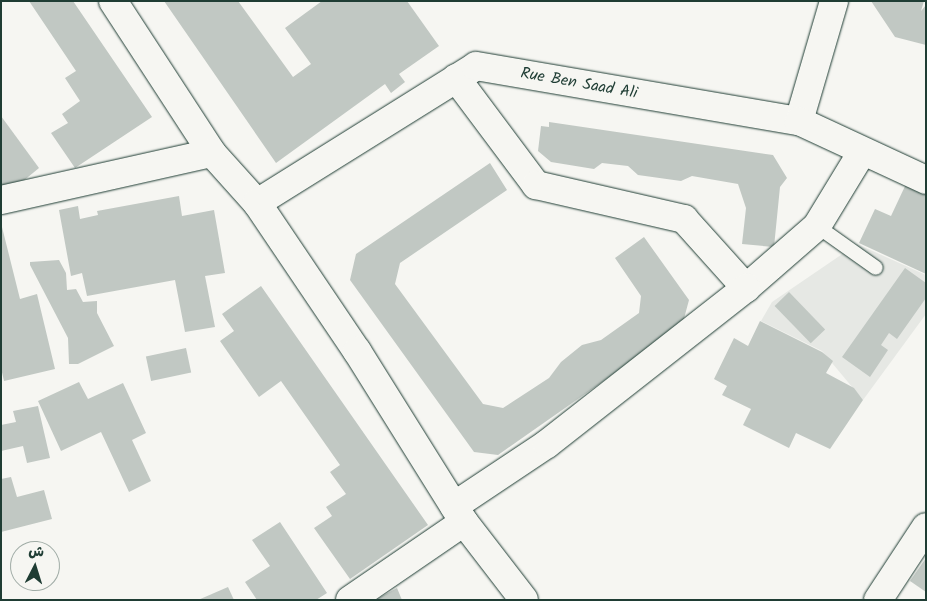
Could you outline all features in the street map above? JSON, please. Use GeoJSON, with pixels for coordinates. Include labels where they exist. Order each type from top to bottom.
{"type":"FeatureCollection","features":[{"type":"Feature","properties":{"kind":"street"},"geometry":{"type":"LineString","coordinates":[[113,1],[212,153],[257,203],[357,351],[459,514],[524,600]]}},
{"type":"Feature","properties":{"kind":"street"},"geometry":{"type":"LineString","coordinates":[[799,121],[834,1]]}},
{"type":"Feature","properties":{"kind":"street","name":"Rue Ben Saad Ali"},"geometry":{"type":"LineString","coordinates":[[257,203],[476,66],[799,121],[862,152],[926,180]]}},
{"type":"Feature","properties":{"kind":"street"},"geometry":{"type":"LineString","coordinates":[[456,78],[536,185],[684,219],[746,288]]}},
{"type":"Feature","properties":{"kind":"street"},"geometry":{"type":"LineString","coordinates":[[350,600],[746,288],[817,226],[862,152]]}},
{"type":"Feature","properties":{"kind":"street"},"geometry":{"type":"LineString","coordinates":[[1,200],[212,153]]}},
{"type":"Feature","properties":{"kind":"street"},"geometry":{"type":"LineString","coordinates":[[878,600],[926,528]]}},
{"type":"Feature","properties":{"kind":"lane"},"geometry":{"type":"LineString","coordinates":[[817,226],[876,268]]}},
{"type":"Feature","properties":{"kind":"shaded area"},"geometry":{"type":"Polygon","coordinates":[[[857,244],[926,275],[926,314],[863,400],[822,351],[761,321],[772,302],[857,244]]]}},
{"type":"Feature","properties":{"kind":"building"},"geometry":{"type":"Polygon","coordinates":[[[29,1],[73,1],[152,117],[75,168],[51,133],[68,123],[62,114],[80,101],[65,78],[76,71],[29,1]]]}},
{"type":"Feature","properties":{"kind":"building"},"geometry":{"type":"Polygon","coordinates":[[[164,1],[238,1],[293,77],[311,64],[285,28],[322,1],[407,1],[439,46],[399,74],[405,82],[391,93],[385,84],[276,163],[164,1]]]}},
{"type":"Feature","properties":{"kind":"building"},"geometry":{"type":"Polygon","coordinates":[[[871,1],[924,1],[921,11],[926,5],[926,45],[895,37],[871,1]]]}},
{"type":"Feature","properties":{"kind":"building"},"geometry":{"type":"Polygon","coordinates":[[[1,116],[39,168],[22,182],[4,189],[1,182],[1,116]]]}},
{"type":"Feature","properties":{"kind":"building"},"geometry":{"type":"Polygon","coordinates":[[[549,122],[773,155],[787,178],[780,187],[774,247],[742,244],[746,208],[738,184],[692,176],[681,181],[638,175],[628,166],[602,163],[594,169],[551,162],[538,151],[541,126],[549,127],[549,122]]]}},
{"type":"Feature","properties":{"kind":"building"},"geometry":{"type":"Polygon","coordinates":[[[490,163],[507,190],[400,263],[395,284],[483,404],[503,408],[549,378],[561,362],[582,345],[601,340],[639,313],[641,296],[615,258],[644,237],[689,300],[682,326],[498,455],[474,452],[350,280],[356,254],[490,163]]]}},
{"type":"Feature","properties":{"kind":"building"},"geometry":{"type":"Polygon","coordinates":[[[906,184],[926,193],[926,274],[859,243],[875,209],[891,216],[906,184]]]}},
{"type":"Feature","properties":{"kind":"building"},"geometry":{"type":"Polygon","coordinates":[[[179,196],[182,216],[214,210],[225,273],[205,276],[215,327],[185,332],[175,280],[87,296],[82,273],[71,276],[59,210],[78,206],[80,219],[98,215],[97,211],[179,196]]]}},
{"type":"Feature","properties":{"kind":"building"},"geometry":{"type":"Polygon","coordinates":[[[1,223],[20,299],[37,294],[55,369],[4,381],[1,368],[1,223]]]}},
{"type":"Feature","properties":{"kind":"building"},"geometry":{"type":"Polygon","coordinates":[[[59,260],[66,273],[67,290],[76,289],[83,302],[97,301],[97,313],[114,346],[78,364],[69,364],[68,338],[30,265],[30,262],[59,260]]]}},
{"type":"Feature","properties":{"kind":"building"},"geometry":{"type":"Polygon","coordinates":[[[905,268],[926,283],[926,298],[897,339],[889,333],[881,345],[888,350],[870,377],[842,357],[905,268]]]}},
{"type":"Feature","properties":{"kind":"building"},"geometry":{"type":"Polygon","coordinates":[[[261,286],[428,525],[350,579],[314,528],[332,516],[326,507],[346,494],[330,472],[340,465],[281,381],[259,397],[220,341],[234,331],[222,314],[261,286]]]}},
{"type":"Feature","properties":{"kind":"building"},"geometry":{"type":"Polygon","coordinates":[[[789,292],[825,329],[811,343],[775,306],[789,292]]]}},
{"type":"Feature","properties":{"kind":"building"},"geometry":{"type":"Polygon","coordinates":[[[760,321],[822,352],[833,361],[826,373],[854,388],[863,400],[830,449],[796,433],[789,448],[743,425],[751,409],[722,395],[727,386],[714,379],[734,338],[748,346],[760,321]]]}},
{"type":"Feature","properties":{"kind":"building"},"geometry":{"type":"Polygon","coordinates":[[[186,348],[191,372],[151,381],[146,357],[186,348]]]}},
{"type":"Feature","properties":{"kind":"building"},"geometry":{"type":"Polygon","coordinates":[[[79,382],[88,399],[123,383],[146,433],[132,440],[151,481],[129,492],[101,432],[61,451],[38,401],[79,382]]]}},
{"type":"Feature","properties":{"kind":"building"},"geometry":{"type":"Polygon","coordinates":[[[38,406],[50,458],[27,463],[23,446],[1,451],[1,425],[16,422],[13,411],[38,406]]]}},
{"type":"Feature","properties":{"kind":"building"},"geometry":{"type":"Polygon","coordinates":[[[11,477],[17,497],[44,490],[52,519],[1,532],[1,479],[11,477]]]}},
{"type":"Feature","properties":{"kind":"building"},"geometry":{"type":"Polygon","coordinates":[[[280,522],[327,593],[316,600],[257,600],[245,582],[270,566],[252,540],[280,522]]]}},
{"type":"Feature","properties":{"kind":"building"},"geometry":{"type":"Polygon","coordinates":[[[926,558],[926,592],[910,581],[926,558]]]}},
{"type":"Feature","properties":{"kind":"building"},"geometry":{"type":"Polygon","coordinates":[[[228,587],[234,600],[198,600],[228,587]]]}},
{"type":"Feature","properties":{"kind":"building"},"geometry":{"type":"Polygon","coordinates":[[[397,588],[402,600],[375,600],[397,588]]]}}]}
